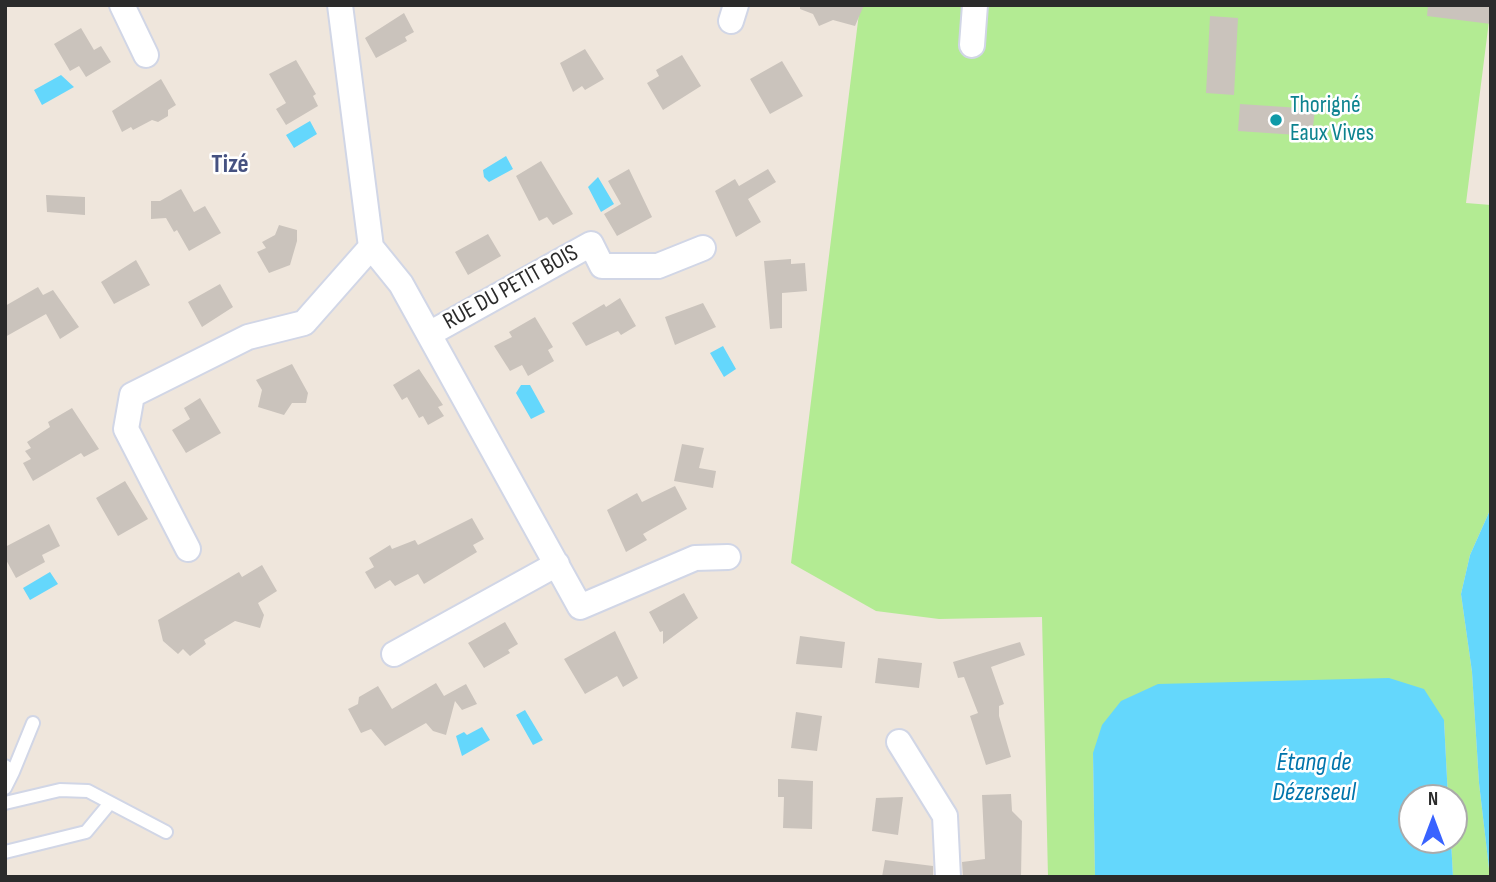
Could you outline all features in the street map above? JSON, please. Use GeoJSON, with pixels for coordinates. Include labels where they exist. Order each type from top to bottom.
{"type":"FeatureCollection","features":[{"type":"Feature","properties":{"kind":"street"},"geometry":{"type":"LineString","coordinates":[[122,5],[146,55]]}},
{"type":"Feature","properties":{"kind":"street"},"geometry":{"type":"LineString","coordinates":[[188,549],[127,429],[132,395],[248,337],[304,323],[372,247],[340,5]]}},
{"type":"Feature","properties":{"kind":"street"},"geometry":{"type":"LineString","coordinates":[[972,45],[975,5]]}},
{"type":"Feature","properties":{"kind":"street","name":"RUE DU PETIT BOIS"},"geometry":{"type":"LineString","coordinates":[[429,334],[591,244],[602,266],[659,266],[703,248]]}},
{"type":"Feature","properties":{"kind":"street","name":"RUE DU PETIT BOIS"},"geometry":{"type":"LineString","coordinates":[[372,247],[401,284],[580,607],[695,558],[728,557]]}},
{"type":"Feature","properties":{"kind":"street"},"geometry":{"type":"LineString","coordinates":[[394,654],[557,564]]}},
{"type":"Feature","properties":{"kind":"street"},"geometry":{"type":"LineString","coordinates":[[899,742],[945,816],[948,877]]}},
{"type":"Feature","properties":{"kind":"lane"},"geometry":{"type":"LineString","coordinates":[[5,788],[9,769],[33,723]]}},
{"type":"Feature","properties":{"kind":"lane"},"geometry":{"type":"LineString","coordinates":[[5,803],[76,789],[88,791],[166,832]]}},
{"type":"Feature","properties":{"kind":"lane"},"geometry":{"type":"LineString","coordinates":[[5,852],[86,832],[110,803]]}},
{"type":"Feature","properties":{"kind":"green space"},"geometry":{"type":"Polygon","coordinates":[[[860,5],[1491,5],[1466,203],[1491,205],[1491,508],[1470,555],[1461,594],[1472,672],[1479,783],[1490,877],[1453,877],[1452,854],[1468,854],[1468,784],[1447,784],[1444,720],[1093,753],[1095,877],[1048,877],[1042,617],[939,619],[876,611],[791,563],[860,5]]]}},
{"type":"Feature","properties":{"kind":"water"},"geometry":{"type":"Polygon","coordinates":[[[61,75],[74,87],[42,105],[34,90],[61,75]]]}},
{"type":"Feature","properties":{"kind":"water"},"geometry":{"type":"Polygon","coordinates":[[[310,121],[317,134],[294,148],[286,135],[310,121]]]}},
{"type":"Feature","properties":{"kind":"water"},"geometry":{"type":"Polygon","coordinates":[[[506,156],[513,169],[489,182],[484,177],[483,170],[506,156]]]}},
{"type":"Feature","properties":{"kind":"water"},"geometry":{"type":"Polygon","coordinates":[[[598,177],[614,204],[601,212],[588,187],[598,177]]]}},
{"type":"Feature","properties":{"kind":"water"},"geometry":{"type":"Polygon","coordinates":[[[723,346],[736,369],[724,377],[710,353],[723,346]]]}},
{"type":"Feature","properties":{"kind":"water"},"geometry":{"type":"Polygon","coordinates":[[[521,385],[530,385],[545,412],[531,419],[516,393],[521,385]]]}},
{"type":"Feature","properties":{"kind":"water"},"geometry":{"type":"Polygon","coordinates":[[[1491,508],[1490,877],[1479,783],[1472,672],[1461,594],[1470,555],[1491,508]]]}},
{"type":"Feature","properties":{"kind":"water"},"geometry":{"type":"Polygon","coordinates":[[[50,572],[58,584],[30,600],[23,588],[50,572]]]}},
{"type":"Feature","properties":{"kind":"water","name":"Étang de Dézerseul"},"geometry":{"type":"Polygon","coordinates":[[[1389,678],[1424,689],[1444,720],[1447,784],[1398,784],[1398,854],[1452,854],[1453,877],[1095,877],[1093,753],[1102,725],[1121,701],[1158,684],[1389,678]]]}},
{"type":"Feature","properties":{"kind":"water"},"geometry":{"type":"Polygon","coordinates":[[[525,710],[543,740],[533,745],[516,715],[525,710]]]}},
{"type":"Feature","properties":{"kind":"water"},"geometry":{"type":"Polygon","coordinates":[[[482,727],[490,740],[462,756],[456,736],[464,732],[467,735],[482,727]]]}},
{"type":"Feature","properties":{"kind":"building"},"geometry":{"type":"Polygon","coordinates":[[[800,5],[864,5],[855,26],[833,20],[819,26],[813,14],[800,9],[800,5]]]}},
{"type":"Feature","properties":{"kind":"building"},"geometry":{"type":"Polygon","coordinates":[[[1428,5],[1491,5],[1491,24],[1427,16],[1428,5]]]}},
{"type":"Feature","properties":{"kind":"building"},"geometry":{"type":"Polygon","coordinates":[[[404,13],[414,32],[405,37],[407,41],[376,58],[365,38],[404,13]]]}},
{"type":"Feature","properties":{"kind":"building"},"geometry":{"type":"Polygon","coordinates":[[[1210,16],[1238,18],[1234,95],[1206,93],[1210,16]]]}},
{"type":"Feature","properties":{"kind":"building"},"geometry":{"type":"Polygon","coordinates":[[[81,28],[94,50],[101,46],[111,62],[86,77],[79,66],[70,71],[54,44],[81,28]]]}},
{"type":"Feature","properties":{"kind":"building"},"geometry":{"type":"Polygon","coordinates":[[[585,49],[604,79],[585,90],[582,86],[573,92],[560,63],[585,49]]]}},
{"type":"Feature","properties":{"kind":"building"},"geometry":{"type":"Polygon","coordinates":[[[682,55],[701,86],[663,110],[647,83],[659,76],[656,70],[682,55]]]}},
{"type":"Feature","properties":{"kind":"building"},"geometry":{"type":"Polygon","coordinates":[[[296,60],[316,94],[313,96],[318,106],[286,125],[276,109],[286,103],[269,74],[296,60]]]}},
{"type":"Feature","properties":{"kind":"building"},"geometry":{"type":"Polygon","coordinates":[[[782,61],[803,96],[770,114],[750,79],[782,61]]]}},
{"type":"Feature","properties":{"kind":"building"},"geometry":{"type":"Polygon","coordinates":[[[161,79],[176,105],[168,110],[168,116],[158,122],[152,120],[133,130],[131,127],[122,132],[112,111],[161,79]]]}},
{"type":"Feature","properties":{"kind":"building","name":"Thorigné Eaux Vives"},"geometry":{"type":"Polygon","coordinates":[[[1240,104],[1315,109],[1312,136],[1238,131],[1240,104]]]}},
{"type":"Feature","properties":{"kind":"building"},"geometry":{"type":"Polygon","coordinates":[[[541,161],[573,214],[553,225],[547,217],[539,221],[516,176],[541,161]]]}},
{"type":"Feature","properties":{"kind":"building"},"geometry":{"type":"Polygon","coordinates":[[[629,169],[652,217],[617,236],[604,214],[621,204],[608,181],[629,169]]]}},
{"type":"Feature","properties":{"kind":"building"},"geometry":{"type":"Polygon","coordinates":[[[768,169],[776,182],[748,199],[761,222],[736,237],[715,191],[735,179],[739,186],[768,169]]]}},
{"type":"Feature","properties":{"kind":"building"},"geometry":{"type":"Polygon","coordinates":[[[181,189],[194,212],[205,206],[221,233],[189,251],[177,230],[174,232],[166,218],[151,219],[151,201],[160,201],[181,189]]]}},
{"type":"Feature","properties":{"kind":"building"},"geometry":{"type":"Polygon","coordinates":[[[46,195],[85,197],[85,215],[47,212],[46,195]]]}},
{"type":"Feature","properties":{"kind":"building"},"geometry":{"type":"Polygon","coordinates":[[[279,225],[297,230],[297,241],[290,265],[269,273],[257,252],[266,248],[262,242],[275,235],[279,225]]]}},
{"type":"Feature","properties":{"kind":"building"},"geometry":{"type":"Polygon","coordinates":[[[488,234],[501,256],[468,275],[455,252],[488,234]]]}},
{"type":"Feature","properties":{"kind":"building"},"geometry":{"type":"Polygon","coordinates":[[[791,259],[791,264],[805,263],[807,291],[782,293],[782,328],[770,329],[764,261],[791,259]]]}},
{"type":"Feature","properties":{"kind":"building"},"geometry":{"type":"Polygon","coordinates":[[[136,260],[150,285],[114,304],[101,282],[136,260]]]}},
{"type":"Feature","properties":{"kind":"building"},"geometry":{"type":"Polygon","coordinates":[[[220,284],[233,307],[202,327],[188,302],[220,284]]]}},
{"type":"Feature","properties":{"kind":"building"},"geometry":{"type":"Polygon","coordinates":[[[38,287],[43,295],[53,290],[79,327],[60,339],[46,314],[5,337],[5,306],[38,287]]]}},
{"type":"Feature","properties":{"kind":"building"},"geometry":{"type":"Polygon","coordinates":[[[620,298],[636,326],[621,335],[618,331],[586,346],[572,323],[620,298]]]}},
{"type":"Feature","properties":{"kind":"building"},"geometry":{"type":"Polygon","coordinates":[[[703,303],[716,327],[675,345],[665,317],[703,303]]]}},
{"type":"Feature","properties":{"kind":"building"},"geometry":{"type":"Polygon","coordinates":[[[535,317],[553,347],[548,350],[554,361],[528,376],[522,365],[510,371],[494,346],[512,337],[509,332],[535,317]]]}},
{"type":"Feature","properties":{"kind":"building"},"geometry":{"type":"Polygon","coordinates":[[[292,364],[308,393],[306,403],[292,403],[284,415],[258,407],[262,390],[256,380],[292,364]]]}},
{"type":"Feature","properties":{"kind":"building"},"geometry":{"type":"Polygon","coordinates":[[[419,369],[443,405],[438,407],[444,416],[428,425],[423,416],[419,418],[407,397],[402,400],[393,385],[419,369]]]}},
{"type":"Feature","properties":{"kind":"building"},"geometry":{"type":"Polygon","coordinates":[[[200,398],[221,433],[186,453],[172,430],[190,419],[184,408],[200,398]]]}},
{"type":"Feature","properties":{"kind":"building"},"geometry":{"type":"Polygon","coordinates":[[[72,408],[99,449],[84,457],[81,453],[33,481],[23,463],[31,459],[25,451],[31,448],[27,442],[50,427],[48,422],[72,408]]]}},
{"type":"Feature","properties":{"kind":"building"},"geometry":{"type":"Polygon","coordinates":[[[682,444],[704,448],[699,468],[716,471],[713,488],[674,481],[682,444]]]}},
{"type":"Feature","properties":{"kind":"building"},"geometry":{"type":"Polygon","coordinates":[[[125,481],[148,519],[118,536],[96,498],[125,481]]]}},
{"type":"Feature","properties":{"kind":"building"},"geometry":{"type":"Polygon","coordinates":[[[675,486],[687,509],[643,534],[647,540],[626,552],[607,510],[637,493],[642,502],[675,486]]]}},
{"type":"Feature","properties":{"kind":"building"},"geometry":{"type":"Polygon","coordinates":[[[472,518],[484,539],[473,545],[477,552],[424,584],[418,574],[395,586],[390,580],[375,589],[365,572],[374,567],[369,558],[390,545],[392,549],[415,540],[418,545],[472,518]]]}},
{"type":"Feature","properties":{"kind":"building"},"geometry":{"type":"Polygon","coordinates":[[[49,524],[60,546],[42,555],[45,562],[16,578],[5,558],[5,547],[49,524]]]}},
{"type":"Feature","properties":{"kind":"building"},"geometry":{"type":"Polygon","coordinates":[[[262,565],[277,591],[258,603],[264,615],[260,628],[235,621],[204,640],[206,644],[190,656],[183,649],[178,654],[163,641],[158,620],[239,572],[242,577],[262,565]]]}},
{"type":"Feature","properties":{"kind":"building"},"geometry":{"type":"Polygon","coordinates":[[[684,593],[698,618],[663,644],[663,631],[660,632],[649,612],[684,593]]]}},
{"type":"Feature","properties":{"kind":"building"},"geometry":{"type":"Polygon","coordinates":[[[505,622],[518,644],[508,650],[510,653],[484,668],[468,643],[505,622]]]}},
{"type":"Feature","properties":{"kind":"building"},"geometry":{"type":"Polygon","coordinates":[[[615,631],[638,678],[623,687],[617,676],[585,694],[564,659],[615,631]]]}},
{"type":"Feature","properties":{"kind":"building"},"geometry":{"type":"Polygon","coordinates":[[[800,636],[845,642],[842,668],[796,664],[800,636]]]}},
{"type":"Feature","properties":{"kind":"building"},"geometry":{"type":"Polygon","coordinates":[[[1020,642],[1025,655],[991,667],[1004,704],[999,706],[999,716],[1011,757],[986,765],[970,716],[978,713],[964,677],[958,678],[953,662],[1020,642]]]}},
{"type":"Feature","properties":{"kind":"building"},"geometry":{"type":"Polygon","coordinates":[[[878,658],[922,663],[919,688],[875,683],[878,658]]]}},
{"type":"Feature","properties":{"kind":"building"},"geometry":{"type":"Polygon","coordinates":[[[436,683],[444,696],[466,684],[477,704],[462,710],[455,701],[446,735],[433,731],[426,723],[385,746],[371,729],[361,733],[348,709],[358,704],[359,697],[378,686],[392,709],[436,683]]]}},
{"type":"Feature","properties":{"kind":"building"},"geometry":{"type":"Polygon","coordinates":[[[796,712],[822,716],[817,751],[791,748],[796,712]]]}},
{"type":"Feature","properties":{"kind":"building"},"geometry":{"type":"Polygon","coordinates":[[[778,779],[813,781],[812,829],[783,828],[784,797],[778,797],[778,779]]]}},
{"type":"Feature","properties":{"kind":"building"},"geometry":{"type":"Polygon","coordinates":[[[1011,794],[1012,811],[1022,821],[1021,877],[963,877],[962,862],[985,859],[982,795],[1011,794]]]}},
{"type":"Feature","properties":{"kind":"building"},"geometry":{"type":"Polygon","coordinates":[[[903,797],[898,835],[872,831],[876,798],[903,797]]]}},
{"type":"Feature","properties":{"kind":"building"},"geometry":{"type":"Polygon","coordinates":[[[885,860],[933,866],[933,877],[882,877],[885,860]]]}},
{"type":"Feature","properties":{"kind":"place","name":"Thorigné Eaux Vives"},"geometry":{"type":"Point","coordinates":[1276,120]}},
{"type":"Feature","properties":{"kind":"district","name":"Tizé"},"geometry":{"type":"Point","coordinates":[230,165]}}]}
